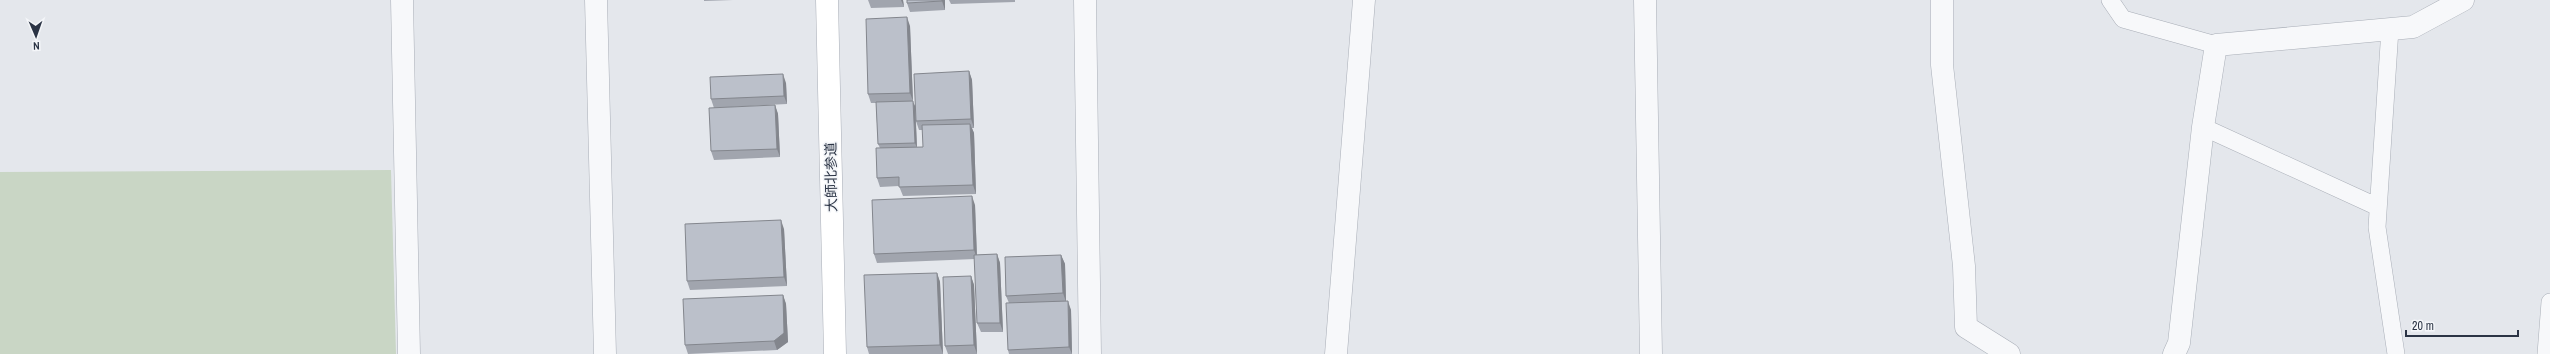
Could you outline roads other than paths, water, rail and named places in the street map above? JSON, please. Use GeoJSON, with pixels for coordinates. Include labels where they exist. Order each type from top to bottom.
{"type":"FeatureCollection","features":[{"type":"Feature","properties":{"kind":"street"},"geometry":{"type":"LineString","coordinates":[[402,0],[409,354]]}},
{"type":"Feature","properties":{"kind":"street"},"geometry":{"type":"LineString","coordinates":[[596,0],[604,354]]}},
{"type":"Feature","properties":{"kind":"street","name":"大師北参道"},"geometry":{"type":"LineString","coordinates":[[827,0],[834,354]]}},
{"type":"Feature","properties":{"kind":"street"},"geometry":{"type":"LineString","coordinates":[[1084,0],[1090,354]]}},
{"type":"Feature","properties":{"kind":"street"},"geometry":{"type":"LineString","coordinates":[[1336,354],[1364,0]]}},
{"type":"Feature","properties":{"kind":"street"},"geometry":{"type":"LineString","coordinates":[[1645,0],[1651,354]]}},
{"type":"Feature","properties":{"kind":"street"},"geometry":{"type":"LineString","coordinates":[[1942,0],[1942,65],[1964,266],[1966,327],[2008,354]]}},
{"type":"Feature","properties":{"kind":"street"},"geometry":{"type":"LineString","coordinates":[[2174,354],[2179,343],[2203,127],[2216,45],[2413,27],[2463,0]]}},
{"type":"Feature","properties":{"kind":"lane"},"geometry":{"type":"LineString","coordinates":[[2110,0],[2123,19],[2216,45]]}},
{"type":"Feature","properties":{"kind":"lane"},"geometry":{"type":"LineString","coordinates":[[2390,29],[2377,226],[2396,354]]}},
{"type":"Feature","properties":{"kind":"lane"},"geometry":{"type":"LineString","coordinates":[[2203,127],[2378,207]]}},
{"type":"Feature","properties":{"kind":"lane"},"geometry":{"type":"LineString","coordinates":[[2546,354],[2550,302]]}}]}
